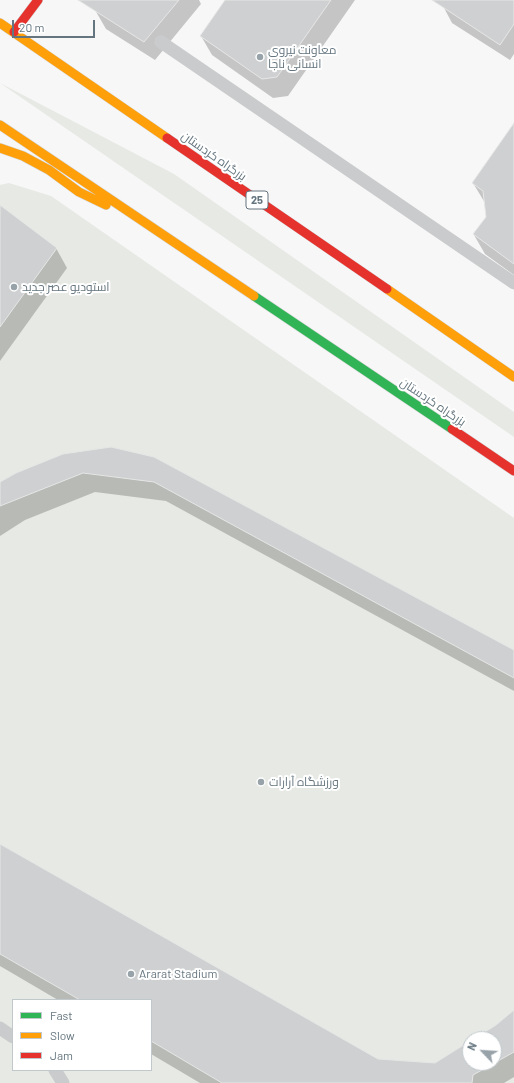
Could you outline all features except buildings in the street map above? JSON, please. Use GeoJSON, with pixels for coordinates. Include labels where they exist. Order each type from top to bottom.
{"type":"FeatureCollection","features":[{"type":"Feature","properties":{"kind":"main road"},"geometry":{"type":"LineString","coordinates":[[14,32],[38,0]]}},
{"type":"Feature","properties":{"kind":"main road","name":"بزرگراه کردستان"},"geometry":{"type":"LineString","coordinates":[[0,23],[514,377]]}},
{"type":"Feature","properties":{"kind":"main road","name":"بزرگراه کردستان"},"geometry":{"type":"LineString","coordinates":[[0,125],[514,471]]}},
{"type":"Feature","properties":{"kind":"main road"},"geometry":{"type":"LineString","coordinates":[[0,148],[23,156],[49,170],[79,192],[154,228]]}},
{"type":"Feature","properties":{"kind":"lane"},"geometry":{"type":"LineString","coordinates":[[161,42],[514,283]]}},
{"type":"Feature","properties":{"kind":"lane"},"geometry":{"type":"LineString","coordinates":[[0,1028],[12,1036]]}},
{"type":"Feature","properties":{"kind":"lane"},"geometry":{"type":"LineString","coordinates":[[56,1071],[63,1083]]}},
{"type":"Feature","properties":{"kind":"shaded area"},"geometry":{"type":"Polygon","coordinates":[[[0,83],[174,174],[514,412],[514,437],[0,83]]]}},
{"type":"Feature","properties":{"kind":"shaded area","name":"ورزشگاه آرارات"},"geometry":{"type":"Polygon","coordinates":[[[9,183],[51,196],[514,518],[514,1083],[0,1083],[0,185],[9,183]]]}},
{"type":"Feature","properties":{"kind":"traffic: fast"},"geometry":{"type":"LineString","coordinates":[[254,296],[452,429]]}},
{"type":"Feature","properties":{"kind":"traffic: slow"},"geometry":{"type":"LineString","coordinates":[[0,23],[167,138]]}},
{"type":"Feature","properties":{"kind":"traffic: slow"},"geometry":{"type":"LineString","coordinates":[[0,125],[254,296]]}},
{"type":"Feature","properties":{"kind":"traffic: slow"},"geometry":{"type":"LineString","coordinates":[[0,148],[23,156],[49,170],[79,192],[106,205]]}},
{"type":"Feature","properties":{"kind":"traffic: slow"},"geometry":{"type":"LineString","coordinates":[[387,289],[514,377]]}},
{"type":"Feature","properties":{"kind":"traffic: jam"},"geometry":{"type":"LineString","coordinates":[[14,32],[38,0]]}},
{"type":"Feature","properties":{"kind":"traffic: jam"},"geometry":{"type":"LineString","coordinates":[[167,138],[387,289]]}},
{"type":"Feature","properties":{"kind":"traffic: jam"},"geometry":{"type":"LineString","coordinates":[[452,429],[514,471]]}},
{"type":"Feature","properties":{"kind":"place","name":"معاونت نیروی انسانی ناجا"},"geometry":{"type":"Point","coordinates":[260,57]}},
{"type":"Feature","properties":{"kind":"place","name":"استودیو عصر جدید"},"geometry":{"type":"Point","coordinates":[14,287]}},
{"type":"Feature","properties":{"kind":"place","name":"ورزشگاه آرارات"},"geometry":{"type":"Point","coordinates":[261,782]}},
{"type":"Feature","properties":{"kind":"place","name":"Ararat Stadium"},"geometry":{"type":"Point","coordinates":[131,974]}}]}
